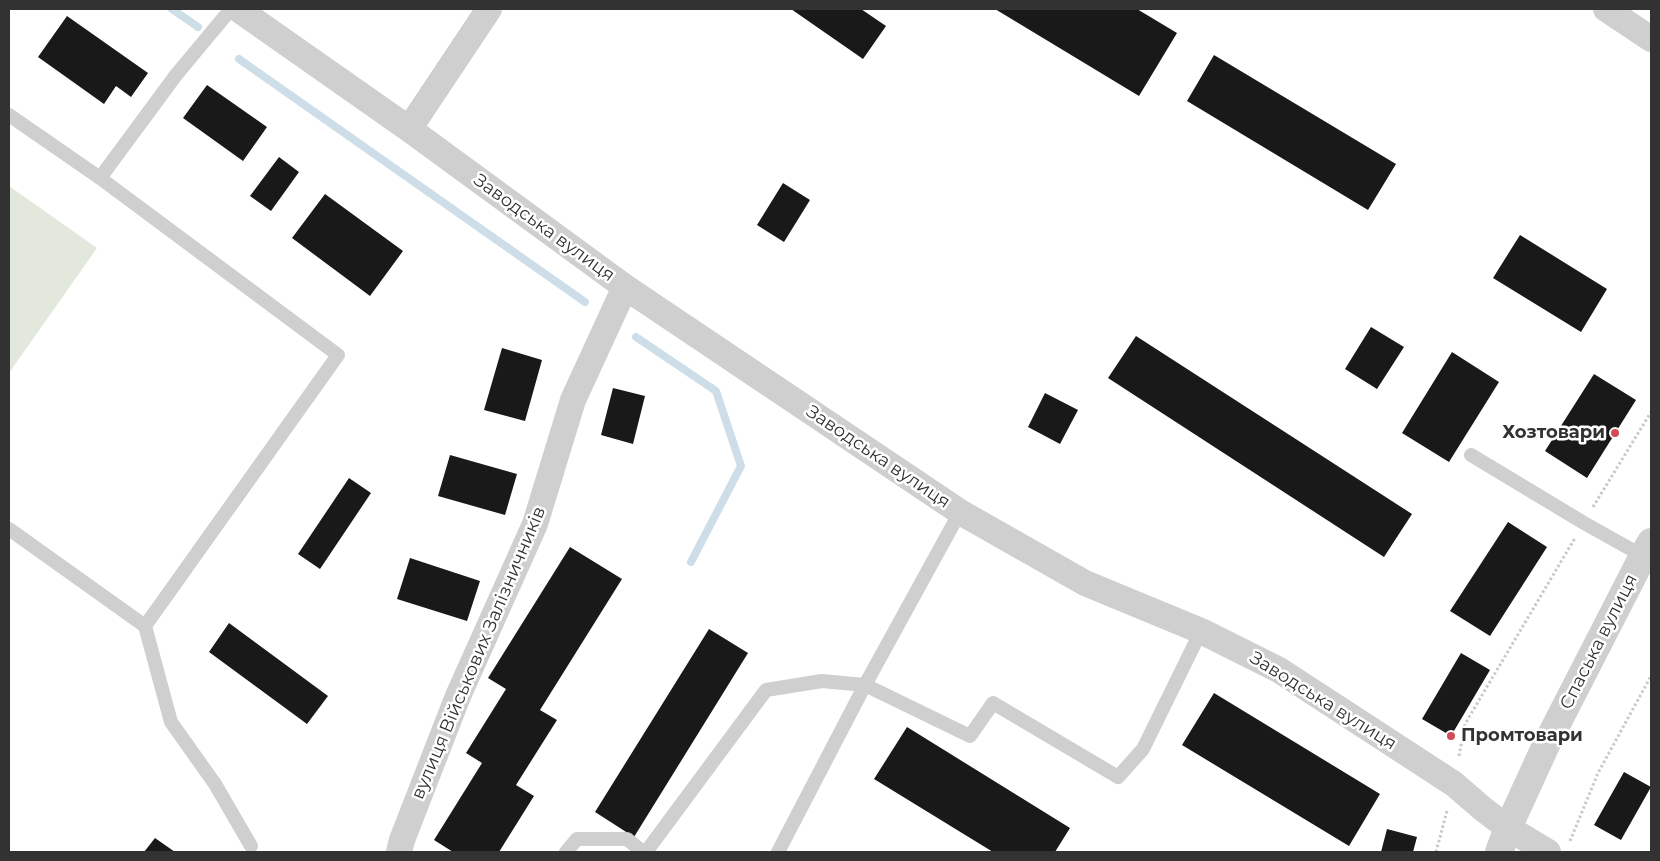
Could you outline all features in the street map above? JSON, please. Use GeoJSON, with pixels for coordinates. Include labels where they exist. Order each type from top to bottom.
{"type":"FeatureCollection","features":[{"type":"Feature","properties":{"kind":"street","name":"Заводська вулиця"},"geometry":{"type":"LineString","coordinates":[[238,9],[409,129],[625,287],[960,512],[1085,583],[1201,631],[1280,670],[1454,784],[1483,809],[1504,840],[1539,848],[1558,848]]}},
{"type":"Feature","properties":{"kind":"street"},"geometry":{"type":"LineString","coordinates":[[409,129],[489,9]]}},
{"type":"Feature","properties":{"kind":"street"},"geometry":{"type":"LineString","coordinates":[[1606,9],[1651,39]]}},
{"type":"Feature","properties":{"kind":"street","name":"вулиця Військових Залізничників"},"geometry":{"type":"LineString","coordinates":[[399,852],[458,696],[536,524],[573,400],[625,287]]}},
{"type":"Feature","properties":{"kind":"street","name":"Спаська вулиця"},"geometry":{"type":"LineString","coordinates":[[1504,840],[1546,744],[1647,549]]}},
{"type":"Feature","properties":{"kind":"lane"},"geometry":{"type":"LineString","coordinates":[[100,178],[176,75],[231,9]]}},
{"type":"Feature","properties":{"kind":"lane"},"geometry":{"type":"LineString","coordinates":[[9,115],[100,178],[338,354],[145,626]]}},
{"type":"Feature","properties":{"kind":"lane"},"geometry":{"type":"LineString","coordinates":[[1471,455],[1584,523],[1647,549]]}},
{"type":"Feature","properties":{"kind":"lane"},"geometry":{"type":"LineString","coordinates":[[778,852],[865,685],[960,512]]}},
{"type":"Feature","properties":{"kind":"lane"},"geometry":{"type":"LineString","coordinates":[[9,529],[145,626],[170,722],[215,784],[251,846]]}},
{"type":"Feature","properties":{"kind":"lane"},"geometry":{"type":"LineString","coordinates":[[566,852],[577,839],[627,839],[644,852],[766,690],[822,681],[865,685],[970,736],[993,703],[1118,777],[1144,749],[1201,631]]}},
{"type":"Feature","properties":{"kind":"path"},"geometry":{"type":"LineString","coordinates":[[1436,852],[1454,784],[1465,724],[1651,412]]}},
{"type":"Feature","properties":{"kind":"path"},"geometry":{"type":"LineString","coordinates":[[1558,848],[1651,676]]}},
{"type":"Feature","properties":{"kind":"shaded area"},"geometry":{"type":"Polygon","coordinates":[[[9,186],[97,248],[9,373],[9,186]]]}},
{"type":"Feature","properties":{"kind":"building"},"geometry":{"type":"Polygon","coordinates":[[[791,9],[861,9],[886,26],[863,59],[791,9]]]}},
{"type":"Feature","properties":{"kind":"building"},"geometry":{"type":"Polygon","coordinates":[[[995,9],[1137,9],[1177,33],[1139,96],[995,9]]]}},
{"type":"Feature","properties":{"kind":"building"},"geometry":{"type":"Polygon","coordinates":[[[67,16],[148,73],[131,97],[116,86],[104,104],[38,57],[67,16]]]}},
{"type":"Feature","properties":{"kind":"building"},"geometry":{"type":"Polygon","coordinates":[[[1214,55],[1396,164],[1368,210],[1187,101],[1214,55]]]}},
{"type":"Feature","properties":{"kind":"building"},"geometry":{"type":"Polygon","coordinates":[[[207,85],[267,127],[243,161],[183,118],[207,85]]]}},
{"type":"Feature","properties":{"kind":"building"},"geometry":{"type":"Polygon","coordinates":[[[279,157],[299,172],[271,211],[250,196],[279,157]]]}},
{"type":"Feature","properties":{"kind":"building"},"geometry":{"type":"Polygon","coordinates":[[[783,183],[810,200],[784,242],[757,225],[783,183]]]}},
{"type":"Feature","properties":{"kind":"building"},"geometry":{"type":"Polygon","coordinates":[[[325,194],[403,251],[370,296],[292,238],[325,194]]]}},
{"type":"Feature","properties":{"kind":"building"},"geometry":{"type":"Polygon","coordinates":[[[1520,235],[1607,289],[1581,332],[1493,278],[1520,235]]]}},
{"type":"Feature","properties":{"kind":"building"},"geometry":{"type":"Polygon","coordinates":[[[1371,327],[1404,347],[1377,389],[1345,369],[1371,327]]]}},
{"type":"Feature","properties":{"kind":"building"},"geometry":{"type":"Polygon","coordinates":[[[1136,336],[1412,514],[1384,557],[1108,378],[1136,336]]]}},
{"type":"Feature","properties":{"kind":"building"},"geometry":{"type":"Polygon","coordinates":[[[502,348],[542,360],[525,421],[484,410],[502,348]]]}},
{"type":"Feature","properties":{"kind":"building"},"geometry":{"type":"Polygon","coordinates":[[[1452,352],[1499,382],[1449,462],[1402,433],[1452,352]]]}},
{"type":"Feature","properties":{"kind":"building"},"geometry":{"type":"Polygon","coordinates":[[[1594,374],[1636,400],[1587,478],[1545,451],[1594,374]]]}},
{"type":"Feature","properties":{"kind":"building"},"geometry":{"type":"Polygon","coordinates":[[[613,388],[645,396],[633,444],[601,435],[613,388]]]}},
{"type":"Feature","properties":{"kind":"building"},"geometry":{"type":"Polygon","coordinates":[[[1045,393],[1078,410],[1060,444],[1028,427],[1045,393]]]}},
{"type":"Feature","properties":{"kind":"building"},"geometry":{"type":"Polygon","coordinates":[[[450,455],[517,474],[505,515],[438,496],[450,455]]]}},
{"type":"Feature","properties":{"kind":"building"},"geometry":{"type":"Polygon","coordinates":[[[349,478],[371,493],[320,569],[298,554],[349,478]]]}},
{"type":"Feature","properties":{"kind":"building"},"geometry":{"type":"Polygon","coordinates":[[[1508,522],[1547,547],[1490,636],[1450,611],[1508,522]]]}},
{"type":"Feature","properties":{"kind":"building"},"geometry":{"type":"Polygon","coordinates":[[[570,547],[622,579],[540,710],[557,720],[516,785],[534,796],[499,852],[453,852],[434,840],[482,763],[466,753],[506,689],[488,678],[570,547]]]}},
{"type":"Feature","properties":{"kind":"building"},"geometry":{"type":"Polygon","coordinates":[[[410,558],[480,581],[467,621],[397,599],[410,558]]]}},
{"type":"Feature","properties":{"kind":"building"},"geometry":{"type":"Polygon","coordinates":[[[229,623],[328,696],[307,724],[209,652],[229,623]]]}},
{"type":"Feature","properties":{"kind":"building"},"geometry":{"type":"Polygon","coordinates":[[[709,629],[748,653],[634,837],[595,812],[709,629]]]}},
{"type":"Feature","properties":{"kind":"building"},"geometry":{"type":"Polygon","coordinates":[[[1461,653],[1490,670],[1451,736],[1422,719],[1461,653]]]}},
{"type":"Feature","properties":{"kind":"building"},"geometry":{"type":"Polygon","coordinates":[[[1214,693],[1380,794],[1349,846],[1182,745],[1214,693]]]}},
{"type":"Feature","properties":{"kind":"building"},"geometry":{"type":"Polygon","coordinates":[[[907,727],[1070,828],[1055,852],[993,852],[874,779],[907,727]]]}},
{"type":"Feature","properties":{"kind":"building"},"geometry":{"type":"Polygon","coordinates":[[[1624,772],[1651,787],[1621,840],[1594,825],[1624,772]]]}},
{"type":"Feature","properties":{"kind":"building"},"geometry":{"type":"Polygon","coordinates":[[[1387,829],[1417,837],[1413,852],[1381,852],[1387,829]]]}},
{"type":"Feature","properties":{"kind":"building"},"geometry":{"type":"Polygon","coordinates":[[[155,838],[175,852],[144,852],[155,838]]]}},
{"type":"Feature","properties":{"kind":"waterway"},"geometry":{"type":"LineString","coordinates":[[172,9],[198,27]]}},
{"type":"Feature","properties":{"kind":"waterway"},"geometry":{"type":"LineString","coordinates":[[239,59],[585,302]]}},
{"type":"Feature","properties":{"kind":"waterway"},"geometry":{"type":"LineString","coordinates":[[636,337],[716,391],[741,466],[691,562]]}},
{"type":"Feature","properties":{"kind":"place","name":"Хозтовари"},"geometry":{"type":"Point","coordinates":[1615,433]}},
{"type":"Feature","properties":{"kind":"place","name":"Промтовари"},"geometry":{"type":"Point","coordinates":[1451,736]}}]}
